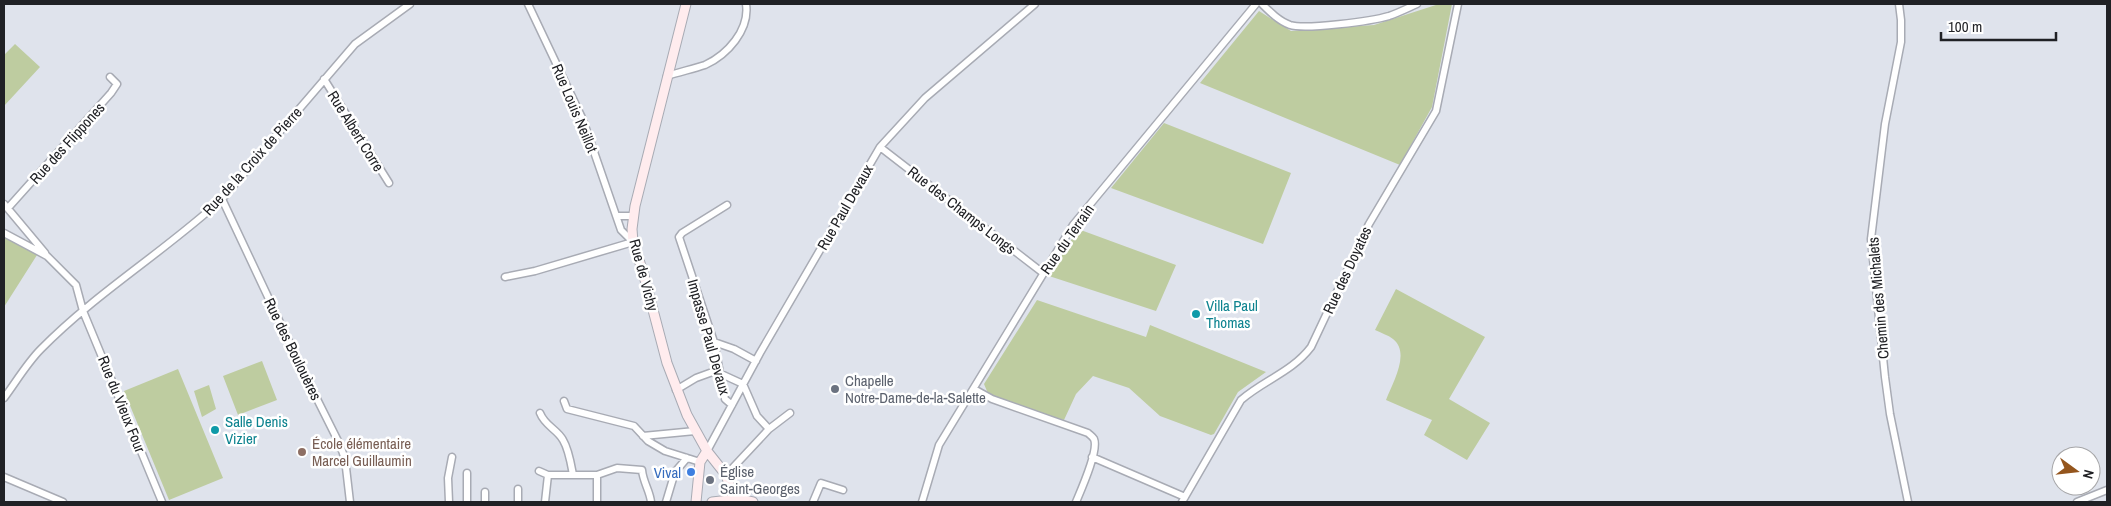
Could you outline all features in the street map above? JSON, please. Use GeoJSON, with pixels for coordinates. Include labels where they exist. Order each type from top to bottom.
{"type":"FeatureCollection","features":[{"type":"Feature","properties":{"kind":"street","name":"Rue de la Croix de Pierre"},"geometry":{"type":"LineString","coordinates":[[4,398],[40,350],[83,311],[222,199],[355,44],[410,4]]}},
{"type":"Feature","properties":{"kind":"street","name":"Rue Louis Neillot"},"geometry":{"type":"LineString","coordinates":[[528,4],[583,120],[621,230],[633,242]]}},
{"type":"Feature","properties":{"kind":"street","name":"Rue de Vichy"},"geometry":{"type":"LineString","coordinates":[[686,4],[634,216],[633,242],[643,272],[666,363],[676,390],[707,452],[726,475]]}},
{"type":"Feature","properties":{"kind":"street"},"geometry":{"type":"LineString","coordinates":[[667,76],[706,64],[730,48],[746,19],[746,4]]}},
{"type":"Feature","properties":{"kind":"street","name":"Rue Paul Devaux"},"geometry":{"type":"LineString","coordinates":[[707,452],[756,361],[880,147],[925,98],[1035,4]]}},
{"type":"Feature","properties":{"kind":"street","name":"Rue du Terrain"},"geometry":{"type":"LineString","coordinates":[[922,502],[939,445],[1073,225],[1256,4]]}},
{"type":"Feature","properties":{"kind":"street"},"geometry":{"type":"LineString","coordinates":[[1262,4],[1276,17],[1290,25],[1309,26],[1372,20],[1389,16],[1417,4]]}},
{"type":"Feature","properties":{"kind":"street","name":"Rue des Doyates"},"geometry":{"type":"LineString","coordinates":[[1183,500],[1242,400],[1251,392],[1287,371],[1302,359],[1311,347],[1369,224],[1436,111],[1458,4]]}},
{"type":"Feature","properties":{"kind":"street","name":"Chemin des Michalets"},"geometry":{"type":"LineString","coordinates":[[1899,4],[1901,42],[1886,124],[1871,239],[1886,387],[1908,502]]}},
{"type":"Feature","properties":{"kind":"street","name":"Rue des Flippones"},"geometry":{"type":"LineString","coordinates":[[6,206],[111,94],[117,84],[110,77]]}},
{"type":"Feature","properties":{"kind":"street","name":"Rue Albert Corre"},"geometry":{"type":"LineString","coordinates":[[324,78],[389,183]]}},
{"type":"Feature","properties":{"kind":"street","name":"Rue des Champs Longs"},"geometry":{"type":"LineString","coordinates":[[880,147],[1043,272]]}},
{"type":"Feature","properties":{"kind":"street","name":"Rue des Boulouères"},"geometry":{"type":"LineString","coordinates":[[222,199],[340,445],[345,459],[350,502]]}},
{"type":"Feature","properties":{"kind":"street","name":"Impasse Paul Devaux"},"geometry":{"type":"LineString","coordinates":[[727,205],[682,233],[679,237],[714,342],[725,399],[732,405]]}},
{"type":"Feature","properties":{"kind":"street"},"geometry":{"type":"LineString","coordinates":[[6,206],[47,256]]}},
{"type":"Feature","properties":{"kind":"street"},"geometry":{"type":"LineString","coordinates":[[617,216],[634,216]]}},
{"type":"Feature","properties":{"kind":"street"},"geometry":{"type":"LineString","coordinates":[[4,233],[47,256]]}},
{"type":"Feature","properties":{"kind":"street"},"geometry":{"type":"LineString","coordinates":[[505,277],[535,271],[633,242]]}},
{"type":"Feature","properties":{"kind":"street","name":"Rue du Vieux Four"},"geometry":{"type":"LineString","coordinates":[[47,256],[76,285],[83,311],[160,501]]}},
{"type":"Feature","properties":{"kind":"street"},"geometry":{"type":"LineString","coordinates":[[714,342],[734,348],[756,361]]}},
{"type":"Feature","properties":{"kind":"street"},"geometry":{"type":"LineString","coordinates":[[676,390],[696,378],[719,372],[743,384],[757,416],[769,429]]}},
{"type":"Feature","properties":{"kind":"street"},"geometry":{"type":"LineString","coordinates":[[974,389],[992,399],[1088,433],[1094,439],[1095,447],[1076,502]]}},
{"type":"Feature","properties":{"kind":"street"},"geometry":{"type":"LineString","coordinates":[[564,401],[567,409],[634,426],[648,441],[665,451],[700,462]]}},
{"type":"Feature","properties":{"kind":"street"},"geometry":{"type":"LineString","coordinates":[[540,413],[548,426],[563,440],[568,452],[573,475]]}},
{"type":"Feature","properties":{"kind":"street"},"geometry":{"type":"LineString","coordinates":[[737,500],[726,475],[769,429],[790,413]]}},
{"type":"Feature","properties":{"kind":"street"},"geometry":{"type":"LineString","coordinates":[[643,436],[695,431]]}},
{"type":"Feature","properties":{"kind":"street"},"geometry":{"type":"LineString","coordinates":[[696,502],[700,462],[707,452]]}},
{"type":"Feature","properties":{"kind":"street"},"geometry":{"type":"LineString","coordinates":[[449,502],[448,478],[452,457]]}},
{"type":"Feature","properties":{"kind":"street"},"geometry":{"type":"LineString","coordinates":[[1092,457],[1183,500]]}},
{"type":"Feature","properties":{"kind":"street"},"geometry":{"type":"LineString","coordinates":[[666,502],[675,472],[687,458]]}},
{"type":"Feature","properties":{"kind":"street"},"geometry":{"type":"LineString","coordinates":[[539,471],[548,475],[597,475],[617,468],[642,470],[642,478],[650,492],[651,502]]}},
{"type":"Feature","properties":{"kind":"street"},"geometry":{"type":"LineString","coordinates":[[466,473],[467,502]]}},
{"type":"Feature","properties":{"kind":"street"},"geometry":{"type":"LineString","coordinates":[[545,502],[548,475]]}},
{"type":"Feature","properties":{"kind":"street"},"geometry":{"type":"LineString","coordinates":[[597,475],[597,502]]}},
{"type":"Feature","properties":{"kind":"street"},"geometry":{"type":"LineString","coordinates":[[4,477],[64,502]]}},
{"type":"Feature","properties":{"kind":"street"},"geometry":{"type":"LineString","coordinates":[[813,502],[821,483],[843,490]]}},
{"type":"Feature","properties":{"kind":"street"},"geometry":{"type":"LineString","coordinates":[[518,489],[518,502]]}},
{"type":"Feature","properties":{"kind":"street"},"geometry":{"type":"LineString","coordinates":[[2077,502],[2107,490]]}},
{"type":"Feature","properties":{"kind":"street"},"geometry":{"type":"LineString","coordinates":[[485,492],[485,502]]}},
{"type":"Feature","properties":{"kind":"street"},"geometry":{"type":"LineString","coordinates":[[712,502],[737,500],[753,502]]}},
{"type":"Feature","properties":{"kind":"green space"},"geometry":{"type":"Polygon","coordinates":[[[1439,4],[1452,4],[1432,107],[1400,165],[1200,83],[1259,11],[1291,31],[1374,25],[1439,4]]]}},
{"type":"Feature","properties":{"kind":"green space"},"geometry":{"type":"Polygon","coordinates":[[[15,44],[40,67],[4,106],[4,55],[15,44]]]}},
{"type":"Feature","properties":{"kind":"green space"},"geometry":{"type":"Polygon","coordinates":[[[1164,123],[1291,173],[1263,244],[1111,188],[1164,123]]]}},
{"type":"Feature","properties":{"kind":"green space"},"geometry":{"type":"Polygon","coordinates":[[[1078,229],[1176,265],[1156,311],[1049,276],[1078,229]]]}},
{"type":"Feature","properties":{"kind":"green space"},"geometry":{"type":"Polygon","coordinates":[[[4,236],[37,255],[4,307],[4,236]]]}},
{"type":"Feature","properties":{"kind":"green space"},"geometry":{"type":"Polygon","coordinates":[[[1396,289],[1485,337],[1449,399],[1490,423],[1467,460],[1424,435],[1432,420],[1386,400],[1396,377],[1400,352],[1398,345],[1393,339],[1375,330],[1396,289]]]}},
{"type":"Feature","properties":{"kind":"green space"},"geometry":{"type":"Polygon","coordinates":[[[1037,300],[1146,337],[1150,325],[1266,372],[1238,392],[1214,434],[1211,435],[1160,416],[1129,388],[1093,376],[1076,394],[1064,420],[989,396],[984,384],[1037,300]]]}},
{"type":"Feature","properties":{"kind":"green space"},"geometry":{"type":"Polygon","coordinates":[[[262,361],[277,400],[238,415],[223,376],[262,361]]]}},
{"type":"Feature","properties":{"kind":"green space"},"geometry":{"type":"Polygon","coordinates":[[[178,369],[223,478],[169,500],[124,391],[178,369]]]}},
{"type":"Feature","properties":{"kind":"green space"},"geometry":{"type":"Polygon","coordinates":[[[209,385],[216,409],[202,417],[194,391],[209,385]]]}},
{"type":"Feature","properties":{"kind":"place","name":"Villa Paul Thomas"},"geometry":{"type":"Point","coordinates":[1196,314]}},
{"type":"Feature","properties":{"kind":"place","name":"Chapelle Notre-Dame-de-la-Salette"},"geometry":{"type":"Point","coordinates":[835,389]}},
{"type":"Feature","properties":{"kind":"place","name":"Salle Denis Vizier"},"geometry":{"type":"Point","coordinates":[215,430]}},
{"type":"Feature","properties":{"kind":"place","name":"École élémentaire Marcel Guillaumin"},"geometry":{"type":"Point","coordinates":[302,452]}},
{"type":"Feature","properties":{"kind":"place","name":"Vival"},"geometry":{"type":"Point","coordinates":[691,472]}},
{"type":"Feature","properties":{"kind":"place","name":"Église Saint-Georges"},"geometry":{"type":"Point","coordinates":[710,480]}}]}
